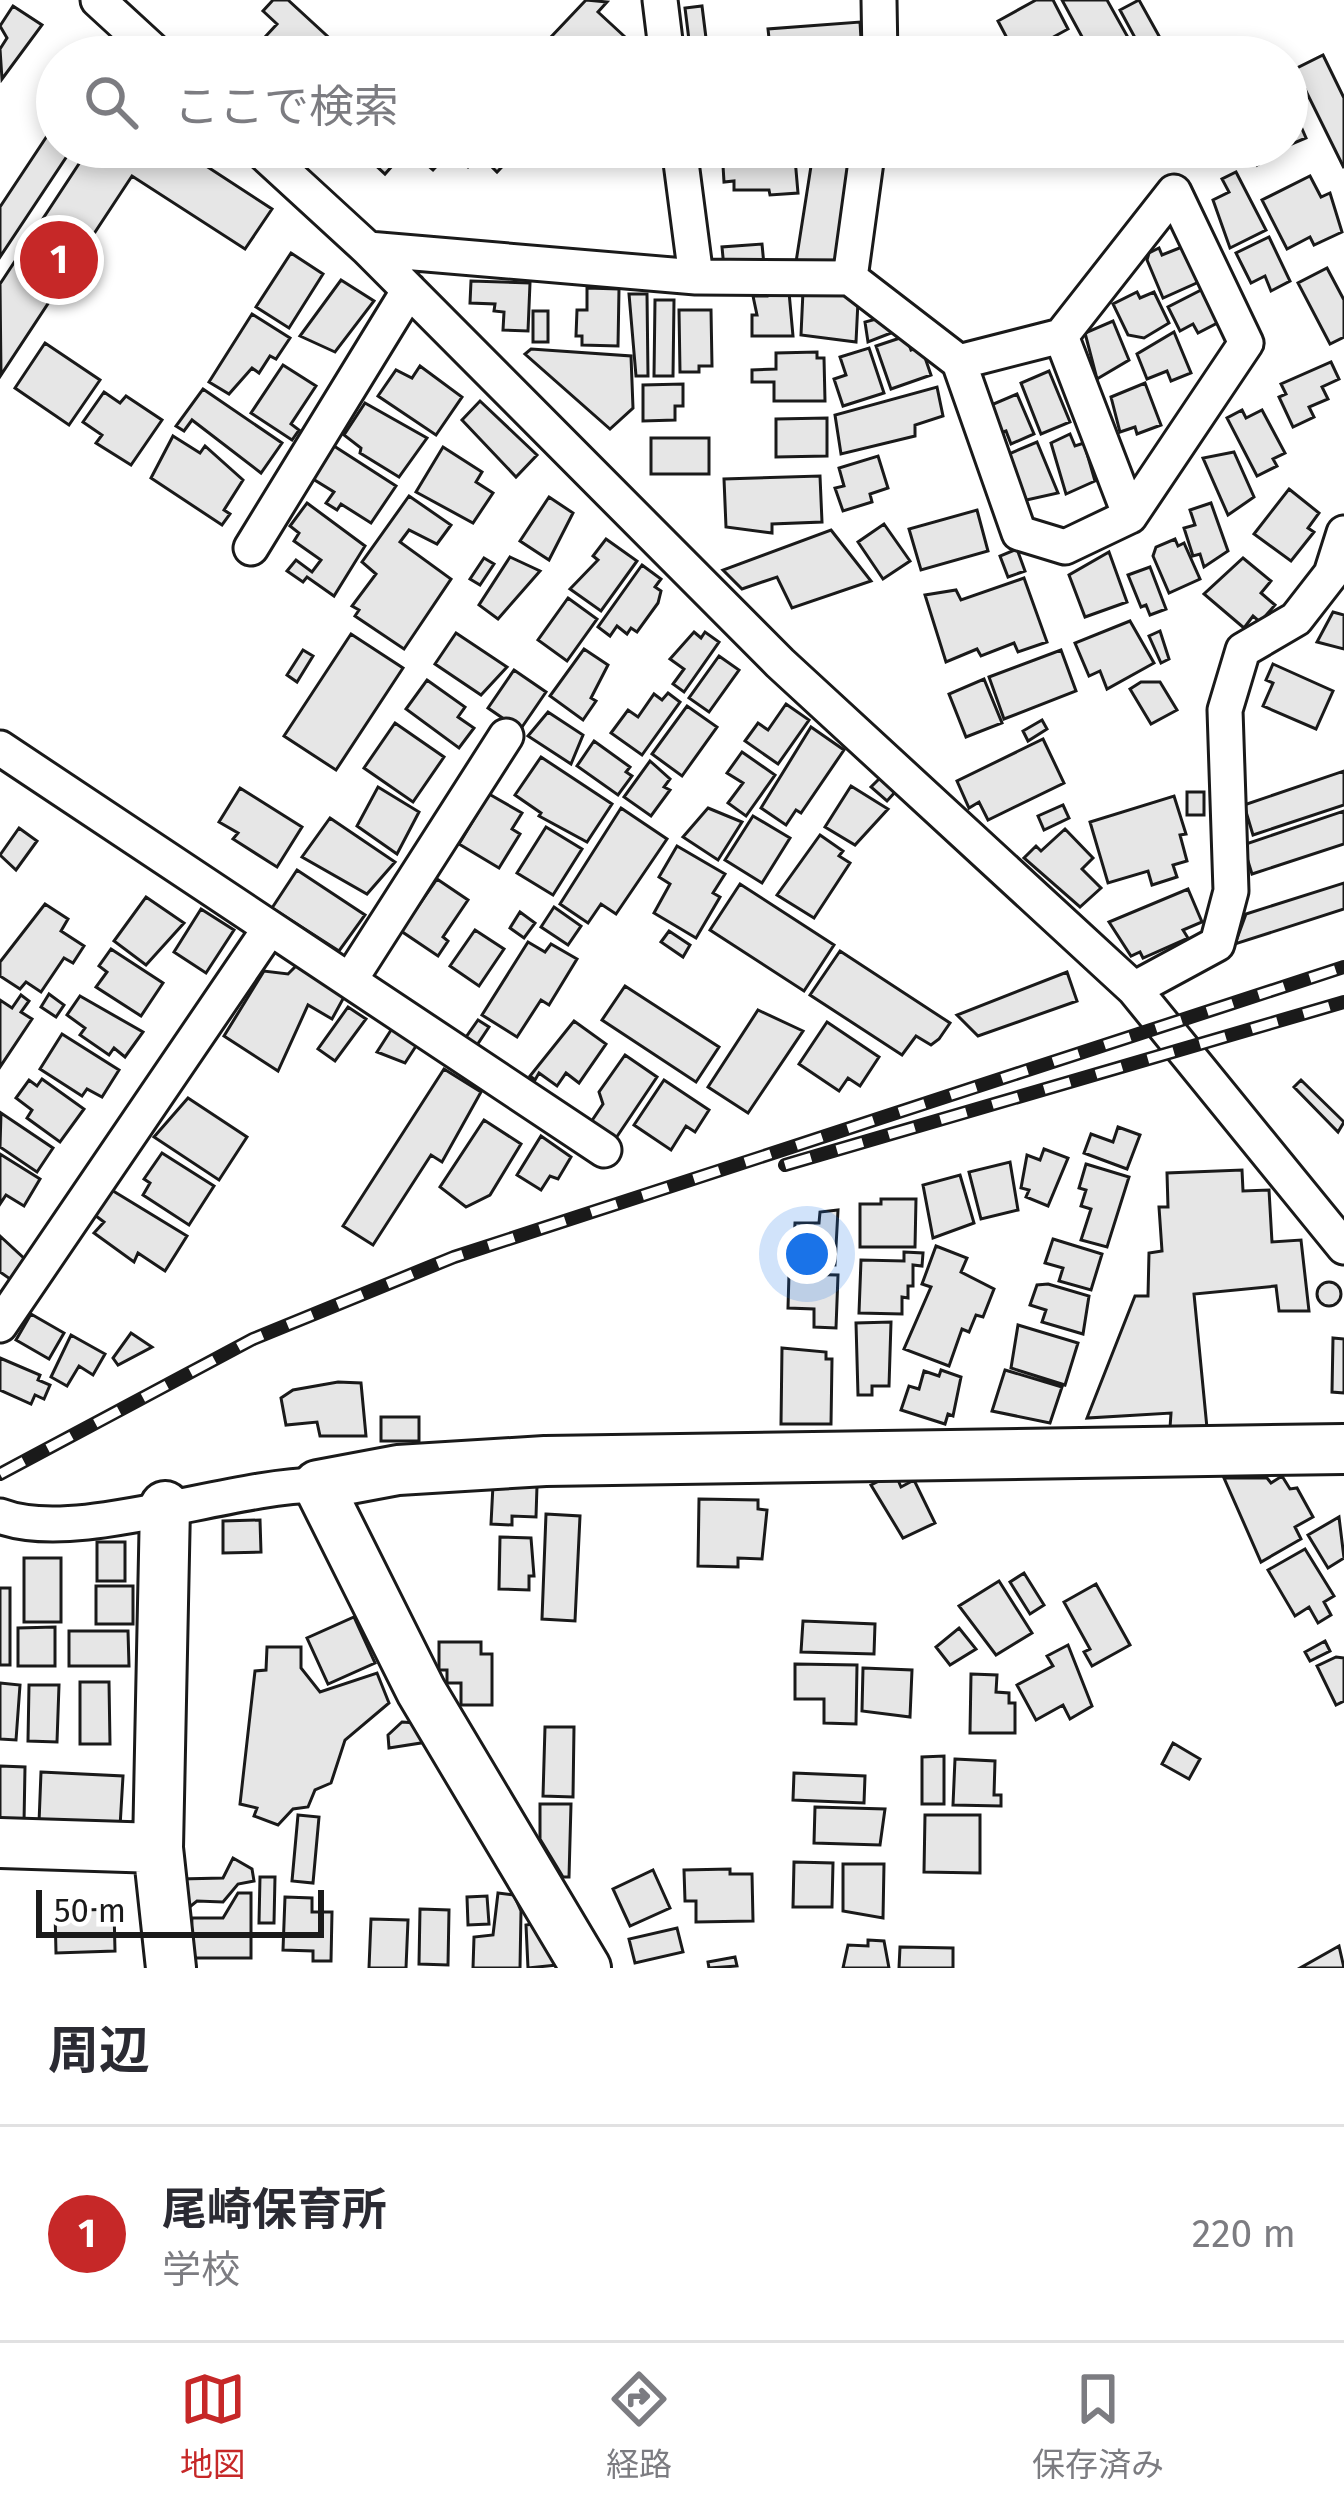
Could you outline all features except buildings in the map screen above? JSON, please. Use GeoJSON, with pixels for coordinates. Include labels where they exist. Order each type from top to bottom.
{"type":"FeatureCollection","features":[{"type":"Feature","properties":{"kind":"street"},"geometry":{"type":"LineString","coordinates":[[98,0],[137,36]]}},
{"type":"Feature","properties":{"kind":"street"},"geometry":{"type":"LineString","coordinates":[[659,0],[664,36]]}},
{"type":"Feature","properties":{"kind":"street"},"geometry":{"type":"LineString","coordinates":[[879,0],[880,36]]}},
{"type":"Feature","properties":{"kind":"street"},"geometry":{"type":"LineString","coordinates":[[280,168],[368,249],[780,663],[1134,989],[1344,1247]]}},
{"type":"Feature","properties":{"kind":"street"},"geometry":{"type":"LineString","coordinates":[[682,168],[696,277]]}},
{"type":"Feature","properties":{"kind":"street"},"geometry":{"type":"LineString","coordinates":[[850,278],[865,168]]}},
{"type":"Feature","properties":{"kind":"street"},"geometry":{"type":"LineString","coordinates":[[368,249],[696,277],[850,278],[959,362],[1019,533],[1065,548],[1130,516],[1246,343],[1174,192],[1061,336],[959,362]]}},
{"type":"Feature","properties":{"kind":"street"},"geometry":{"type":"LineString","coordinates":[[251,548],[409,290]]}},
{"type":"Feature","properties":{"kind":"street"},"geometry":{"type":"LineString","coordinates":[[1061,336],[1130,516]]}},
{"type":"Feature","properties":{"kind":"street"},"geometry":{"type":"LineString","coordinates":[[1134,989],[1216,944],[1231,891],[1225,710],[1237,670],[1244,650],[1296,619],[1338,576],[1344,533]]}},
{"type":"Feature","properties":{"kind":"street"},"geometry":{"type":"LineString","coordinates":[[350,980],[506,736]]}},
{"type":"Feature","properties":{"kind":"street"},"geometry":{"type":"LineString","coordinates":[[0,748],[604,1150]]}},
{"type":"Feature","properties":{"kind":"street"},"geometry":{"type":"LineString","coordinates":[[0,1325],[270,928]]}},
{"type":"Feature","properties":{"kind":"street"},"geometry":{"type":"LineString","coordinates":[[0,1516],[26,1526],[73,1525],[270,1485],[318,1485],[398,1470],[545,1461],[1344,1449]]}},
{"type":"Feature","properties":{"kind":"street"},"geometry":{"type":"LineString","coordinates":[[318,1485],[421,1691],[586,1968]]}},
{"type":"Feature","properties":{"kind":"street"},"geometry":{"type":"LineString","coordinates":[[165,1506],[158,1848],[171,1968]]}},
{"type":"Feature","properties":{"kind":"street"},"geometry":{"type":"LineString","coordinates":[[0,1843],[158,1848]]}},
{"type":"Feature","properties":{"kind":"railway"},"geometry":{"type":"LineString","coordinates":[[0,1474],[253,1339],[454,1257],[1344,967]]}},
{"type":"Feature","properties":{"kind":"railway"},"geometry":{"type":"LineString","coordinates":[[785,1165],[1344,1002]]}},
{"type":"Feature","properties":{"kind":"place","name":"尾崎保育所"},"geometry":{"type":"Point","coordinates":[59,260]}}]}
